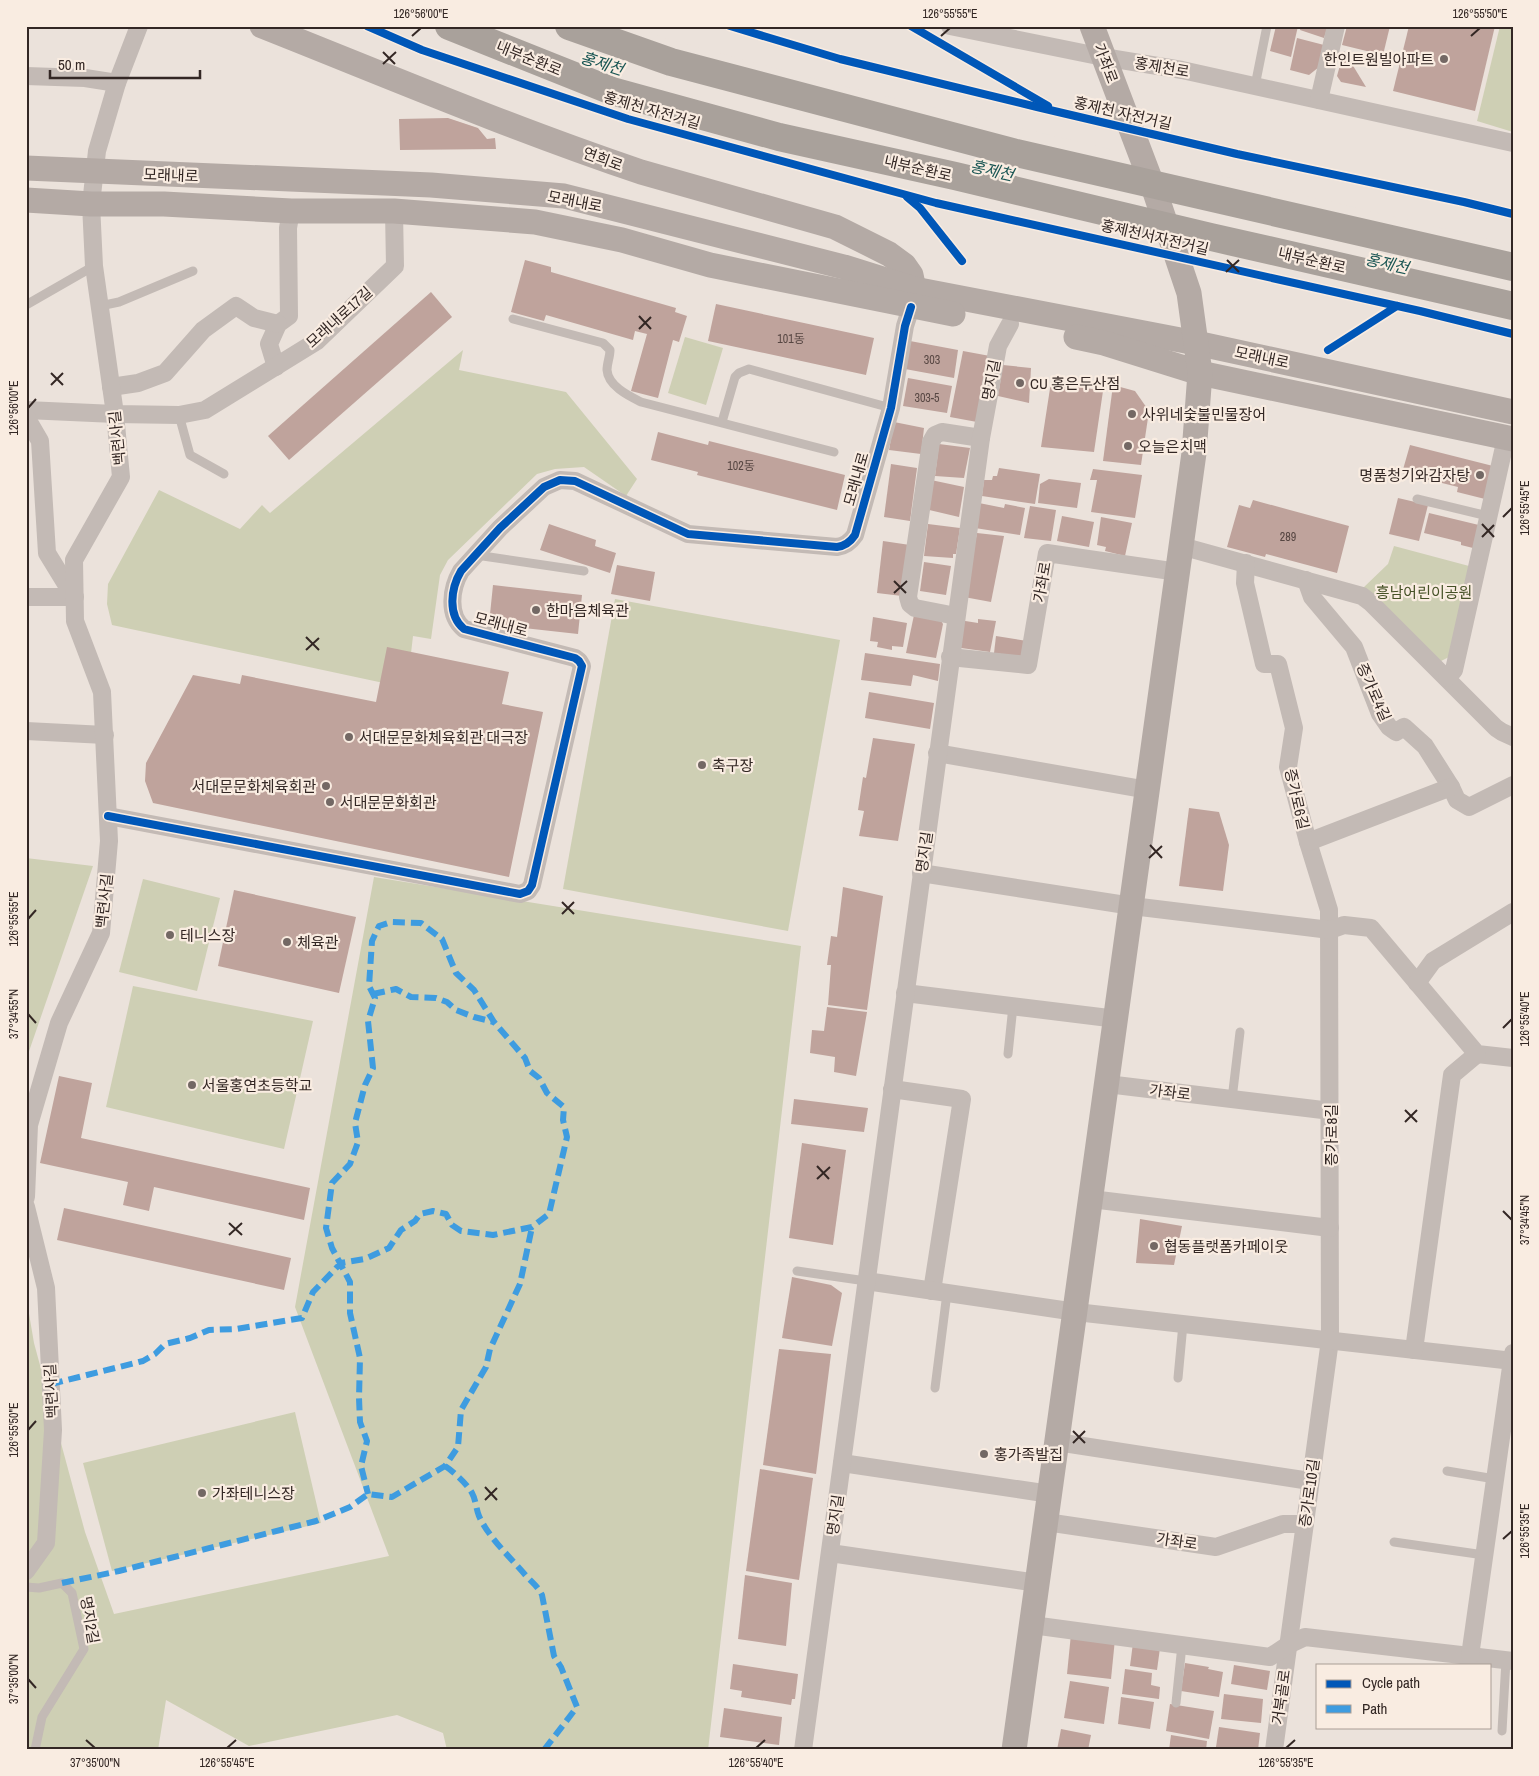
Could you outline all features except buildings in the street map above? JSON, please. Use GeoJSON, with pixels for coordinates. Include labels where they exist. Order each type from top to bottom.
{"type":"FeatureCollection","features":[{"type":"Feature","properties":{"kind":"highway","name":"내부순환로"},"geometry":{"type":"LineString","coordinates":[[449,26],[612,91],[779,136],[1513,306]]}},
{"type":"Feature","properties":{"kind":"highway"},"geometry":{"type":"LineString","coordinates":[[569,26],[671,62],[1016,152],[1513,267]]}},
{"type":"Feature","properties":{"kind":"main road","name":"연희로"},"geometry":{"type":"LineString","coordinates":[[262,26],[475,111],[641,172],[835,227],[889,254],[904,266],[912,275],[912,298]]}},
{"type":"Feature","properties":{"kind":"main road"},"geometry":{"type":"LineString","coordinates":[[1076,26],[1103,57]]}},
{"type":"Feature","properties":{"kind":"main road","name":"가좌로"},"geometry":{"type":"LineString","coordinates":[[1092,26],[1155,192],[1186,281],[1196,343]]}},
{"type":"Feature","properties":{"kind":"main road","name":"모래내로"},"geometry":{"type":"LineString","coordinates":[[26,168],[431,185],[564,196],[844,267],[912,298],[1010,324],[1104,343],[1200,373],[1509,438]]}},
{"type":"Feature","properties":{"kind":"main road","name":"모래내로"},"geometry":{"type":"LineString","coordinates":[[26,200],[91,204],[164,204],[291,211],[394,211],[534,222],[622,240],[710,265],[838,290],[912,298],[1196,343],[1513,412]]}},
{"type":"Feature","properties":{"kind":"main road"},"geometry":{"type":"LineString","coordinates":[[822,262],[834,259],[843,250],[843,240],[835,227]]}},
{"type":"Feature","properties":{"kind":"main road"},"geometry":{"type":"LineString","coordinates":[[1014,1750],[1194,452],[1200,373],[1196,343]]}},
{"type":"Feature","properties":{"kind":"street"},"geometry":{"type":"LineString","coordinates":[[91,204],[97,151],[117,83],[139,26]]}},
{"type":"Feature","properties":{"kind":"street","name":"홍제천로"},"geometry":{"type":"LineString","coordinates":[[950,26],[1103,57],[1182,70],[1513,143]]}},
{"type":"Feature","properties":{"kind":"street"},"geometry":{"type":"LineString","coordinates":[[1319,100],[1336,26]]}},
{"type":"Feature","properties":{"kind":"street"},"geometry":{"type":"LineString","coordinates":[[26,76],[85,78],[117,83]]}},
{"type":"Feature","properties":{"kind":"street","name":"백련사길"},"geometry":{"type":"LineString","coordinates":[[26,1196],[29,1125],[59,1023],[101,933],[109,842],[102,692],[75,621],[74,560],[121,477],[115,414],[94,266],[91,204]]}},
{"type":"Feature","properties":{"kind":"street"},"geometry":{"type":"LineString","coordinates":[[276,367],[269,344],[278,324],[289,316],[288,228],[291,211]]}},
{"type":"Feature","properties":{"kind":"street","name":"모래내로17길"},"geometry":{"type":"LineString","coordinates":[[26,410],[179,415],[206,410],[317,341],[395,266],[394,211]]}},
{"type":"Feature","properties":{"kind":"street","name":"모래내로"},"geometry":{"type":"LineString","coordinates":[[108,816],[520,894],[528,891],[532,885],[582,666],[576,658],[464,629],[459,625],[453,614],[452,606],[455,586],[461,571],[475,554],[520,509],[548,485],[560,480],[575,481],[688,534],[841,546],[850,541],[855,535],[891,408],[905,326],[912,298]]}},
{"type":"Feature","properties":{"kind":"street"},"geometry":{"type":"LineString","coordinates":[[111,387],[138,383],[165,373],[203,330],[236,306],[254,318],[278,324]]}},
{"type":"Feature","properties":{"kind":"street","name":"명지길"},"geometry":{"type":"LineString","coordinates":[[803,1750],[980,438],[998,346],[1010,324]]}},
{"type":"Feature","properties":{"kind":"street"},"geometry":{"type":"LineString","coordinates":[[26,418],[40,441],[47,553],[75,597]]}},
{"type":"Feature","properties":{"kind":"street"},"geometry":{"type":"LineString","coordinates":[[956,616],[915,608],[910,604],[908,597],[931,442],[935,435],[942,432],[980,438]]}},
{"type":"Feature","properties":{"kind":"street"},"geometry":{"type":"LineString","coordinates":[[1447,678],[1454,670],[1488,516],[1509,438]]}},
{"type":"Feature","properties":{"kind":"street"},"geometry":{"type":"LineString","coordinates":[[1181,546],[1356,593],[1366,598],[1496,728],[1513,737]]}},
{"type":"Feature","properties":{"kind":"street","name":"가좌로"},"geometry":{"type":"LineString","coordinates":[[950,657],[1028,665],[1047,553],[1178,572]]}},
{"type":"Feature","properties":{"kind":"street","name":"증가로6길"},"geometry":{"type":"LineString","coordinates":[[1246,563],[1245,583],[1264,664],[1278,664],[1294,728],[1288,767],[1308,842],[1330,910],[1330,930]]}},
{"type":"Feature","properties":{"kind":"street","name":"증가로4길"},"geometry":{"type":"LineString","coordinates":[[1306,580],[1312,597],[1354,647],[1380,714],[1389,727],[1396,732],[1404,727],[1425,746],[1457,800],[1469,807],[1513,785]]}},
{"type":"Feature","properties":{"kind":"street"},"geometry":{"type":"LineString","coordinates":[[26,597],[75,597]]}},
{"type":"Feature","properties":{"kind":"street"},"geometry":{"type":"LineString","coordinates":[[26,731],[104,734]]}},
{"type":"Feature","properties":{"kind":"street"},"geometry":{"type":"LineString","coordinates":[[937,753],[1148,790]]}},
{"type":"Feature","properties":{"kind":"street"},"geometry":{"type":"LineString","coordinates":[[1308,842],[1451,787]]}},
{"type":"Feature","properties":{"kind":"street"},"geometry":{"type":"LineString","coordinates":[[921,873],[1132,906],[1330,930],[1344,925],[1371,928],[1477,1054],[1513,1058]]}},
{"type":"Feature","properties":{"kind":"street"},"geometry":{"type":"LineString","coordinates":[[1417,983],[1433,961],[1513,912]]}},
{"type":"Feature","properties":{"kind":"street","name":"증가로8길"},"geometry":{"type":"LineString","coordinates":[[1330,930],[1330,1340]]}},
{"type":"Feature","properties":{"kind":"street"},"geometry":{"type":"LineString","coordinates":[[905,993],[1116,1019]]}},
{"type":"Feature","properties":{"kind":"street"},"geometry":{"type":"LineString","coordinates":[[1414,1350],[1452,1076],[1477,1054]]}},
{"type":"Feature","properties":{"kind":"street","name":"가좌로"},"geometry":{"type":"LineString","coordinates":[[1107,1084],[1331,1111]]}},
{"type":"Feature","properties":{"kind":"street"},"geometry":{"type":"LineString","coordinates":[[892,1089],[962,1099],[939,1292]]}},
{"type":"Feature","properties":{"kind":"street"},"geometry":{"type":"LineString","coordinates":[[1091,1198],[1330,1228]]}},
{"type":"Feature","properties":{"kind":"street","name":"백련사길"},"geometry":{"type":"LineString","coordinates":[[26,1206],[46,1288],[53,1430],[46,1543],[26,1571]]}},
{"type":"Feature","properties":{"kind":"street"},"geometry":{"type":"LineString","coordinates":[[866,1281],[1076,1312],[1414,1350],[1512,1359],[1506,1450],[1494,1480],[1470,1656]]}},
{"type":"Feature","properties":{"kind":"street","name":"증가로10길"},"geometry":{"type":"LineString","coordinates":[[1288,1645],[1330,1340]]}},
{"type":"Feature","properties":{"kind":"street"},"geometry":{"type":"LineString","coordinates":[[1057,1442],[1310,1481]]}},
{"type":"Feature","properties":{"kind":"street"},"geometry":{"type":"LineString","coordinates":[[842,1463],[1050,1494]]}},
{"type":"Feature","properties":{"kind":"street","name":"가좌로"},"geometry":{"type":"LineString","coordinates":[[1046,1522],[1216,1547],[1283,1524],[1305,1524]]}},
{"type":"Feature","properties":{"kind":"street"},"geometry":{"type":"LineString","coordinates":[[830,1553],[1038,1583]]}},
{"type":"Feature","properties":{"kind":"street"},"geometry":{"type":"LineString","coordinates":[[1032,1625],[1270,1656],[1305,1637],[1428,1655],[1470,1656],[1509,1661]]}},
{"type":"Feature","properties":{"kind":"street","name":"거북골로"},"geometry":{"type":"LineString","coordinates":[[1274,1750],[1288,1645]]}},
{"type":"Feature","properties":{"kind":"lane"},"geometry":{"type":"LineString","coordinates":[[1255,86],[1267,26]]}},
{"type":"Feature","properties":{"kind":"lane"},"geometry":{"type":"LineString","coordinates":[[26,305],[94,266]]}},
{"type":"Feature","properties":{"kind":"lane"},"geometry":{"type":"LineString","coordinates":[[100,306],[119,302],[193,271]]}},
{"type":"Feature","properties":{"kind":"lane"},"geometry":{"type":"LineString","coordinates":[[514,319],[603,343],[610,350],[607,372],[610,377],[620,390],[641,402],[834,452]]}},
{"type":"Feature","properties":{"kind":"lane"},"geometry":{"type":"LineString","coordinates":[[722,422],[735,377],[739,373],[750,369],[891,408]]}},
{"type":"Feature","properties":{"kind":"lane"},"geometry":{"type":"LineString","coordinates":[[179,415],[190,455],[224,474]]}},
{"type":"Feature","properties":{"kind":"lane"},"geometry":{"type":"LineString","coordinates":[[1417,499],[1488,516]]}},
{"type":"Feature","properties":{"kind":"lane"},"geometry":{"type":"LineString","coordinates":[[475,554],[584,572]]}},
{"type":"Feature","properties":{"kind":"lane"},"geometry":{"type":"LineString","coordinates":[[1008,1054],[1013,1006]]}},
{"type":"Feature","properties":{"kind":"lane"},"geometry":{"type":"LineString","coordinates":[[1232,1099],[1240,1032]]}},
{"type":"Feature","properties":{"kind":"lane"},"geometry":{"type":"LineString","coordinates":[[797,1271],[866,1281]]}},
{"type":"Feature","properties":{"kind":"lane"},"geometry":{"type":"LineString","coordinates":[[935,1388],[939,1292]]}},
{"type":"Feature","properties":{"kind":"lane"},"geometry":{"type":"LineString","coordinates":[[1178,1378],[1183,1324]]}},
{"type":"Feature","properties":{"kind":"lane"},"geometry":{"type":"LineString","coordinates":[[1447,1471],[1494,1480]]}},
{"type":"Feature","properties":{"kind":"lane"},"geometry":{"type":"LineString","coordinates":[[1394,1542],[1484,1555]]}},
{"type":"Feature","properties":{"kind":"lane","name":"명지2길"},"geometry":{"type":"LineString","coordinates":[[26,1588],[39,1588],[62,1583],[72,1593],[84,1650],[42,1717],[35,1750]]}},
{"type":"Feature","properties":{"kind":"lane"},"geometry":{"type":"LineString","coordinates":[[1176,1703],[1182,1645]]}},
{"type":"Feature","properties":{"kind":"lane"},"geometry":{"type":"LineString","coordinates":[[1502,1731],[1509,1661]]}},
{"type":"Feature","properties":{"kind":"green space"},"geometry":{"type":"Polygon","coordinates":[[[1500,26],[1513,26],[1513,132],[1477,121],[1500,26]]]}},
{"type":"Feature","properties":{"kind":"green space"},"geometry":{"type":"Polygon","coordinates":[[[685,337],[723,348],[706,405],[668,393],[685,337]]]}},
{"type":"Feature","properties":{"kind":"green space"},"geometry":{"type":"Polygon","coordinates":[[[463,350],[459,370],[566,392],[637,479],[626,496],[584,467],[555,469],[537,474],[448,560],[440,575],[431,639],[413,636],[407,688],[112,625],[107,604],[108,584],[159,490],[240,529],[262,505],[270,513],[463,350]]]}},
{"type":"Feature","properties":{"kind":"green space","name":"흥남어린이공원"},"geometry":{"type":"Polygon","coordinates":[[[1394,546],[1469,566],[1449,657],[1441,661],[1363,588],[1388,564],[1394,546]]]}},
{"type":"Feature","properties":{"kind":"green space","name":"축구장"},"geometry":{"type":"Polygon","coordinates":[[[615,599],[840,640],[788,931],[563,889],[615,599]]]}},
{"type":"Feature","properties":{"kind":"green space"},"geometry":{"type":"Polygon","coordinates":[[[26,858],[93,866],[26,1060],[26,858]]]}},
{"type":"Feature","properties":{"kind":"green space"},"geometry":{"type":"Polygon","coordinates":[[[374,877],[801,946],[708,1750],[595,1750],[543,1747],[537,1750],[447,1750],[443,1733],[397,1715],[249,1746],[166,1700],[158,1750],[26,1750],[26,1296],[34,1343],[85,1532],[114,1614],[389,1556],[295,1307],[374,877]]]}},
{"type":"Feature","properties":{"kind":"green space","name":"테니스장"},"geometry":{"type":"Polygon","coordinates":[[[143,879],[220,898],[197,991],[119,972],[143,879]]]}},
{"type":"Feature","properties":{"kind":"green space"},"geometry":{"type":"Polygon","coordinates":[[[133,986],[313,1021],[284,1149],[106,1107],[133,986]]]}},
{"type":"Feature","properties":{"kind":"green space","name":"가좌테니스장"},"geometry":{"type":"Polygon","coordinates":[[[295,1412],[321,1523],[112,1571],[83,1463],[295,1412]]]}},
{"type":"Feature","properties":{"kind":"pier"},"geometry":{"type":"Polygon","coordinates":[[[414,26],[633,26],[665,38],[826,82],[1513,245],[1513,318],[444,38],[414,26]]]}},
{"type":"Feature","properties":{"kind":"marked path"},"geometry":{"type":"LineString","coordinates":[[51,1384],[143,1361],[155,1354],[165,1344],[190,1338],[209,1330],[236,1329],[302,1318],[313,1292],[341,1263],[365,1259],[389,1248],[401,1230],[415,1221],[420,1214],[433,1211],[446,1214],[452,1225],[461,1231],[493,1235],[532,1227],[549,1214],[567,1137],[563,1120],[564,1107],[547,1093],[539,1078],[530,1071],[525,1058],[494,1022],[474,990],[456,973],[442,939],[421,923],[391,922],[379,926],[372,941],[369,986],[375,998],[368,1021],[373,1068],[365,1085],[355,1123],[358,1142],[350,1164],[332,1183],[326,1228],[332,1248],[350,1282],[350,1313],[360,1358],[360,1422],[367,1441],[361,1466],[368,1494]]}},
{"type":"Feature","properties":{"kind":"marked path"},"geometry":{"type":"LineString","coordinates":[[373,994],[396,989],[411,997],[436,998],[447,1002],[456,1010],[494,1022]]}},
{"type":"Feature","properties":{"kind":"marked path"},"geometry":{"type":"LineString","coordinates":[[62,1583],[119,1571],[316,1521],[350,1507],[368,1494],[392,1497],[445,1466],[458,1447],[461,1410],[486,1367],[490,1349],[520,1284],[532,1227]]}},
{"type":"Feature","properties":{"kind":"marked path"},"geometry":{"type":"LineString","coordinates":[[445,1466],[460,1478],[470,1490],[479,1516],[488,1532],[542,1595],[554,1656],[561,1667],[577,1707],[544,1750]]}},
{"type":"Feature","properties":{"kind":"cycle path","name":"홍제천 자전거길"},"geometry":{"type":"LineString","coordinates":[[367,26],[422,50],[628,119],[936,203],[1420,311],[1513,334]]}},
{"type":"Feature","properties":{"kind":"cycle path","name":"홍제천 자전거길"},"geometry":{"type":"LineString","coordinates":[[730,26],[840,59],[1037,107],[1237,154],[1513,214]]}},
{"type":"Feature","properties":{"kind":"cycle path"},"geometry":{"type":"LineString","coordinates":[[911,26],[1048,106]]}},
{"type":"Feature","properties":{"kind":"cycle path"},"geometry":{"type":"LineString","coordinates":[[907,197],[920,208],[962,261]]}},
{"type":"Feature","properties":{"kind":"cycle path"},"geometry":{"type":"LineString","coordinates":[[1328,350],[1397,306]]}},
{"type":"Feature","properties":{"kind":"cycle path"},"geometry":{"type":"LineString","coordinates":[[108,816],[520,894],[528,891],[532,885],[582,666],[575,658],[464,629],[455,616],[452,601],[455,585],[461,571],[500,528],[544,487],[560,480],[575,481],[688,534],[837,547],[845,544],[855,535],[891,408],[905,326],[911,307]]}},
{"type":"Feature","properties":{"kind":"place","name":"한인트원빌아파트"},"geometry":{"type":"Point","coordinates":[1444,59]}},
{"type":"Feature","properties":{"kind":"place","name":"CU 홍은두산점"},"geometry":{"type":"Point","coordinates":[1020,383]}},
{"type":"Feature","properties":{"kind":"place","name":"사위네숯불민물장어"},"geometry":{"type":"Point","coordinates":[1132,414]}},
{"type":"Feature","properties":{"kind":"place","name":"오늘은치맥"},"geometry":{"type":"Point","coordinates":[1128,446]}},
{"type":"Feature","properties":{"kind":"place","name":"명품청기와감자탕"},"geometry":{"type":"Point","coordinates":[1480,475]}},
{"type":"Feature","properties":{"kind":"place","name":"한마음체육관"},"geometry":{"type":"Point","coordinates":[536,610]}},
{"type":"Feature","properties":{"kind":"place","name":"서대문문화체육회관 대극장"},"geometry":{"type":"Point","coordinates":[349,737]}},
{"type":"Feature","properties":{"kind":"place","name":"축구장"},"geometry":{"type":"Point","coordinates":[702,765]}},
{"type":"Feature","properties":{"kind":"place","name":"서대문문화체육회관"},"geometry":{"type":"Point","coordinates":[326,786]}},
{"type":"Feature","properties":{"kind":"place","name":"서대문문화회관"},"geometry":{"type":"Point","coordinates":[330,802]}},
{"type":"Feature","properties":{"kind":"place","name":"테니스장"},"geometry":{"type":"Point","coordinates":[170,935]}},
{"type":"Feature","properties":{"kind":"place","name":"체육관"},"geometry":{"type":"Point","coordinates":[287,942]}},
{"type":"Feature","properties":{"kind":"place","name":"서울홍연초등학교"},"geometry":{"type":"Point","coordinates":[192,1085]}},
{"type":"Feature","properties":{"kind":"place","name":"협동플랫폼카페이웃"},"geometry":{"type":"Point","coordinates":[1154,1246]}},
{"type":"Feature","properties":{"kind":"place","name":"홍가족발집"},"geometry":{"type":"Point","coordinates":[984,1454]}},
{"type":"Feature","properties":{"kind":"place","name":"가좌테니스장"},"geometry":{"type":"Point","coordinates":[202,1493]}},
{"type":"Feature","properties":{"kind":"water label","name":"홍제천"},"geometry":{"type":"Point","coordinates":[602,63]}},
{"type":"Feature","properties":{"kind":"water label","name":"홍제천"},"geometry":{"type":"Point","coordinates":[992,170]}},
{"type":"Feature","properties":{"kind":"water label","name":"홍제천"},"geometry":{"type":"Point","coordinates":[1387,263]}}]}
